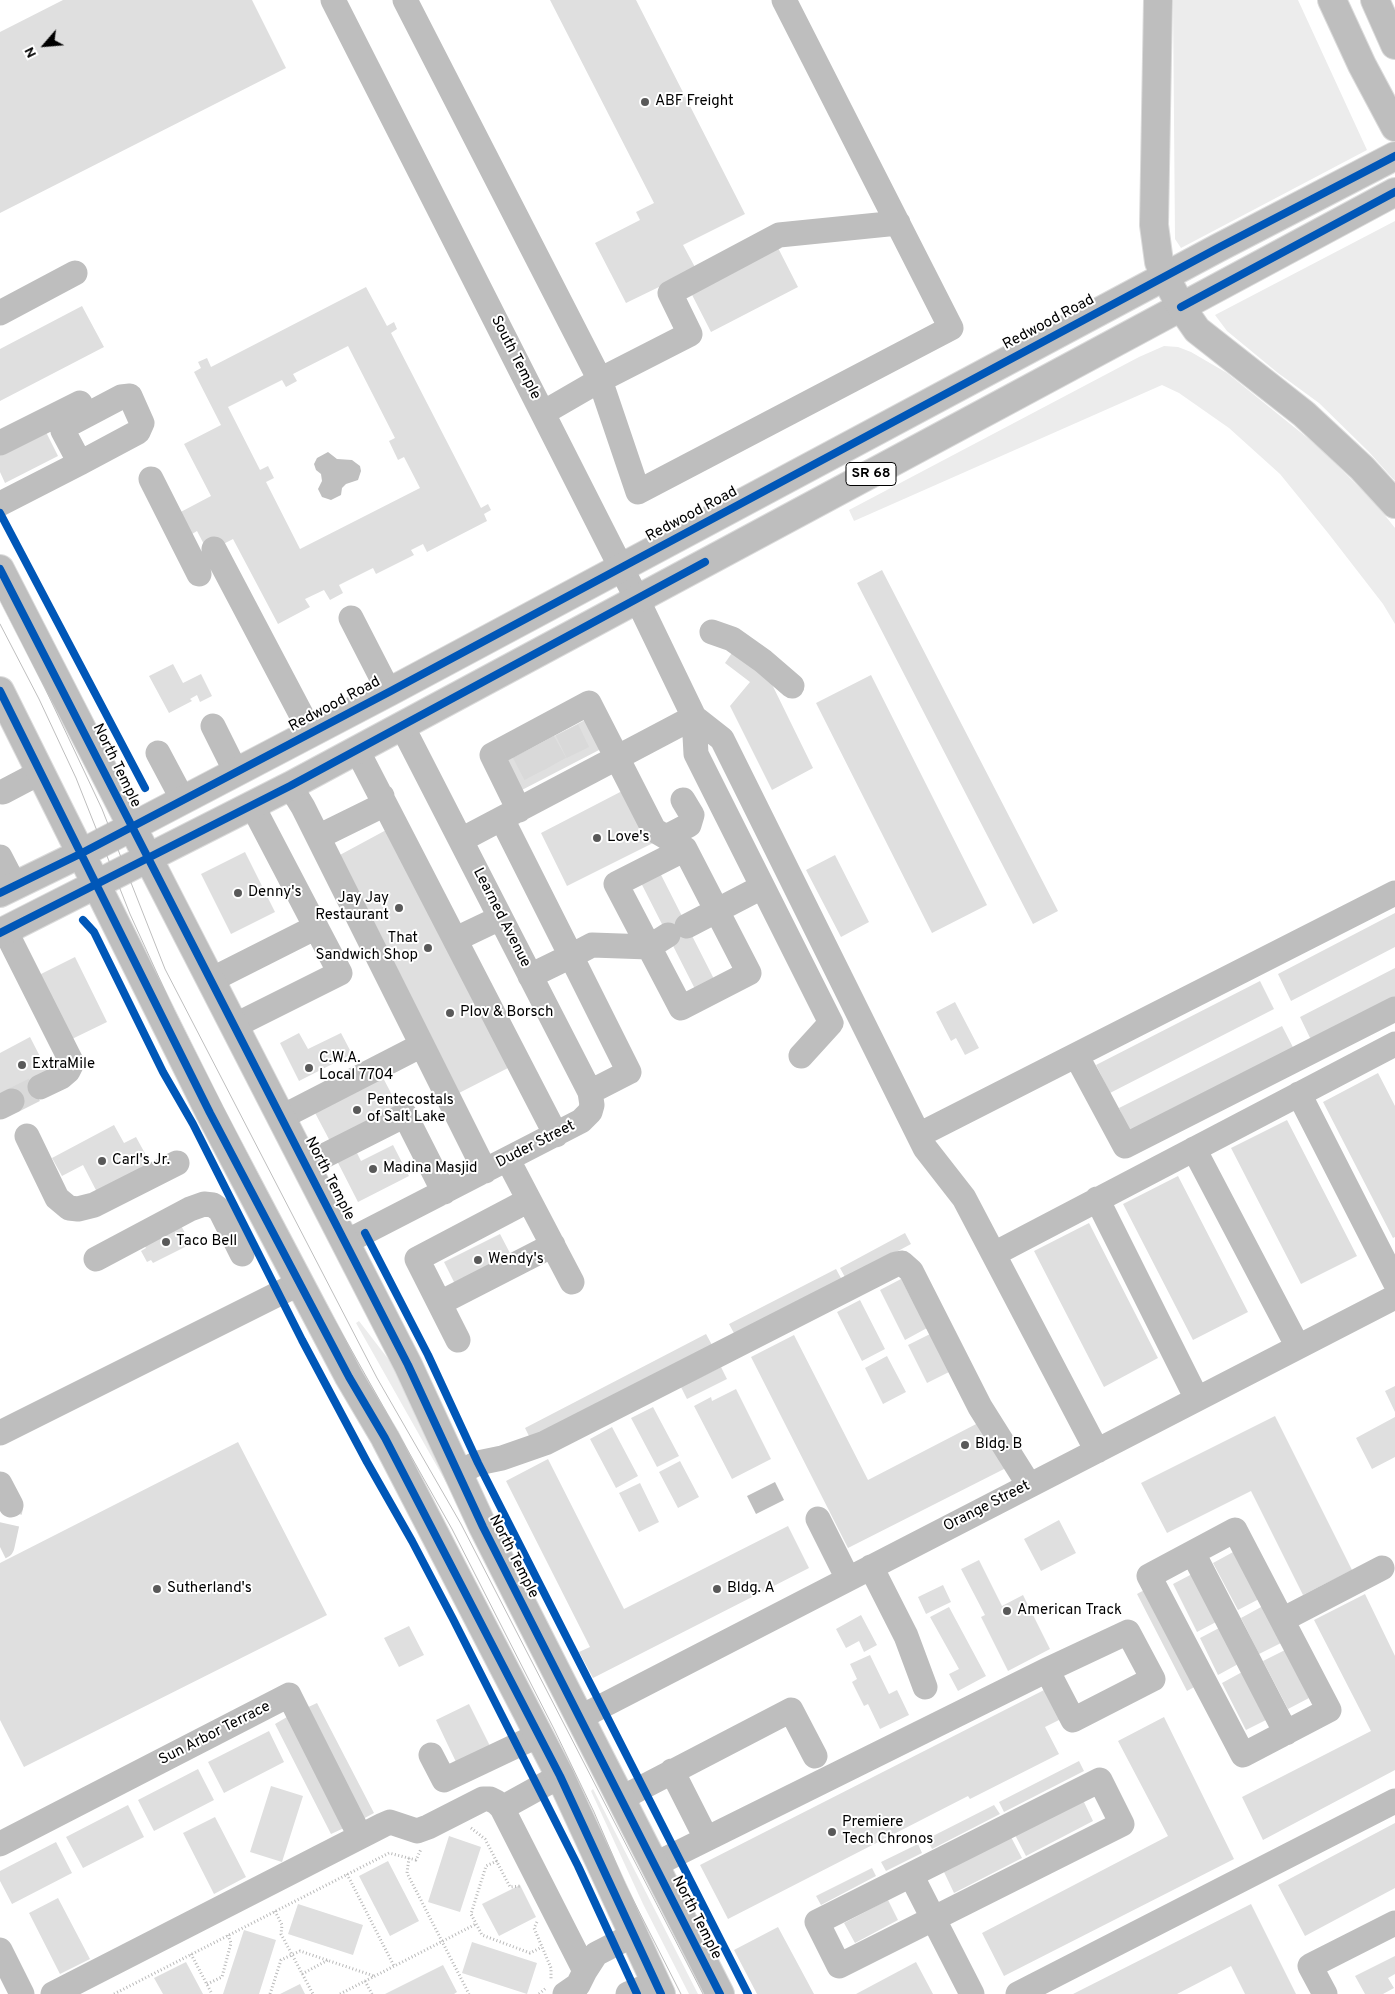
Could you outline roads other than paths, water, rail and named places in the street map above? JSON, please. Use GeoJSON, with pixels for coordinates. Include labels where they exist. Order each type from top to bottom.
{"type":"FeatureCollection","features":[{"type":"Feature","properties":{"kind":"main road"},"geometry":{"type":"LineString","coordinates":[[1158,0],[1154,225],[1159,262],[1165,276],[1182,307],[1198,330],[1304,414],[1362,468],[1395,504]]}},
{"type":"Feature","properties":{"kind":"main road"},"geometry":{"type":"LineString","coordinates":[[1332,0],[1362,65],[1395,129]]}},
{"type":"Feature","properties":{"kind":"main road"},"geometry":{"type":"LineString","coordinates":[[1375,0],[1395,45]]}},
{"type":"Feature","properties":{"kind":"main road","name":"Redwood Road"},"geometry":{"type":"LineString","coordinates":[[7,890],[82,853],[389,692],[1165,276],[1334,186],[1395,156]]}},
{"type":"Feature","properties":{"kind":"main road","name":"SR 68"},"geometry":{"type":"LineString","coordinates":[[3,931],[290,786],[1395,192]]}},
{"type":"Feature","properties":{"kind":"main road","name":"North Temple"},"geometry":{"type":"LineString","coordinates":[[0,568],[131,827],[346,1242],[408,1366],[483,1527],[720,1994]]}},
{"type":"Feature","properties":{"kind":"main road"},"geometry":{"type":"LineString","coordinates":[[0,691],[7,722],[41,772],[206,1104],[349,1377],[385,1438],[539,1734],[659,1988]]}},
{"type":"Feature","properties":{"kind":"street","name":"South Temple"},"geometry":{"type":"LineString","coordinates":[[333,0],[621,568],[694,718]]}},
{"type":"Feature","properties":{"kind":"street"},"geometry":{"type":"LineString","coordinates":[[405,0],[600,380],[638,492],[951,328],[784,0]]}},
{"type":"Feature","properties":{"kind":"street"},"geometry":{"type":"LineString","coordinates":[[543,413],[600,380],[690,334],[670,293],[779,235],[898,224]]}},
{"type":"Feature","properties":{"kind":"street"},"geometry":{"type":"LineString","coordinates":[[0,312],[75,273]]}},
{"type":"Feature","properties":{"kind":"street"},"geometry":{"type":"LineString","coordinates":[[0,443],[117,385],[124,386],[142,423],[138,432],[0,504]]}},
{"type":"Feature","properties":{"kind":"street"},"geometry":{"type":"LineString","coordinates":[[80,463],[63,431],[66,426],[121,396],[130,396]]}},
{"type":"Feature","properties":{"kind":"street"},"geometry":{"type":"LineString","coordinates":[[151,480],[199,574]]}},
{"type":"Feature","properties":{"kind":"street"},"geometry":{"type":"LineString","coordinates":[[214,549],[311,733]]}},
{"type":"Feature","properties":{"kind":"street"},"geometry":{"type":"LineString","coordinates":[[351,618],[389,692]]}},
{"type":"Feature","properties":{"kind":"street"},"geometry":{"type":"LineString","coordinates":[[712,632],[732,639],[763,661],[792,686]]}},
{"type":"Feature","properties":{"kind":"street"},"geometry":{"type":"LineString","coordinates":[[571,956],[511,815],[492,756],[531,741],[564,724],[588,703],[654,830],[666,837],[689,825],[692,815],[683,800]]}},
{"type":"Feature","properties":{"kind":"street"},"geometry":{"type":"LineString","coordinates":[[461,840],[511,815],[553,783],[585,766],[616,758],[694,718]]}},
{"type":"Feature","properties":{"kind":"street"},"geometry":{"type":"LineString","coordinates":[[694,718],[696,754],[831,1023],[801,1056]]}},
{"type":"Feature","properties":{"kind":"street"},"geometry":{"type":"LineString","coordinates":[[694,718],[722,739],[925,1148],[964,1198],[1097,1451]]}},
{"type":"Feature","properties":{"kind":"street"},"geometry":{"type":"LineString","coordinates":[[212,726],[236,772]]}},
{"type":"Feature","properties":{"kind":"street","name":"Learned Avenue"},"geometry":{"type":"LineString","coordinates":[[402,726],[530,976],[590,1102]]}},
{"type":"Feature","properties":{"kind":"street"},"geometry":{"type":"LineString","coordinates":[[357,750],[556,1135]]}},
{"type":"Feature","properties":{"kind":"street"},"geometry":{"type":"LineString","coordinates":[[158,753],[183,800]]}},
{"type":"Feature","properties":{"kind":"street"},"geometry":{"type":"LineString","coordinates":[[1,792],[41,772]]}},
{"type":"Feature","properties":{"kind":"street"},"geometry":{"type":"LineString","coordinates":[[290,786],[318,837],[485,1171]]}},
{"type":"Feature","properties":{"kind":"street"},"geometry":{"type":"LineString","coordinates":[[318,837],[379,807],[382,796]]}},
{"type":"Feature","properties":{"kind":"street"},"geometry":{"type":"LineString","coordinates":[[234,1026],[340,972],[252,805]]}},
{"type":"Feature","properties":{"kind":"street"},"geometry":{"type":"LineString","coordinates":[[685,848],[717,911],[749,973],[681,1008],[668,936],[616,884],[685,848]]}},
{"type":"Feature","properties":{"kind":"street"},"geometry":{"type":"LineString","coordinates":[[0,857],[7,890]]}},
{"type":"Feature","properties":{"kind":"street"},"geometry":{"type":"LineString","coordinates":[[530,976],[592,945],[668,936],[762,887]]}},
{"type":"Feature","properties":{"kind":"street"},"geometry":{"type":"LineString","coordinates":[[919,1135],[1395,893]]}},
{"type":"Feature","properties":{"kind":"street"},"geometry":{"type":"LineString","coordinates":[[456,939],[500,918]]}},
{"type":"Feature","properties":{"kind":"street"},"geometry":{"type":"LineString","coordinates":[[211,980],[316,927]]}},
{"type":"Feature","properties":{"kind":"street"},"geometry":{"type":"LineString","coordinates":[[3,931],[72,1063],[68,1071],[40,1088]]}},
{"type":"Feature","properties":{"kind":"street","name":"Duder Street"},"geometry":{"type":"LineString","coordinates":[[346,1242],[581,1121],[590,1102],[629,1072],[571,956]]}},
{"type":"Feature","properties":{"kind":"street"},"geometry":{"type":"LineString","coordinates":[[1076,1055],[1125,1146],[1395,1008]]}},
{"type":"Feature","properties":{"kind":"street"},"geometry":{"type":"LineString","coordinates":[[994,1254],[1395,1044]]}},
{"type":"Feature","properties":{"kind":"street"},"geometry":{"type":"LineString","coordinates":[[282,1117],[422,1045]]}},
{"type":"Feature","properties":{"kind":"street"},"geometry":{"type":"LineString","coordinates":[[1299,1094],[1395,1282]]}},
{"type":"Feature","properties":{"kind":"street"},"geometry":{"type":"LineString","coordinates":[[306,1164],[405,1116],[444,1192]]}},
{"type":"Feature","properties":{"kind":"street"},"geometry":{"type":"LineString","coordinates":[[27,1136],[57,1198],[69,1208],[78,1209],[94,1205],[177,1163]]}},
{"type":"Feature","properties":{"kind":"street"},"geometry":{"type":"LineString","coordinates":[[1194,1149],[1298,1347]]}},
{"type":"Feature","properties":{"kind":"street"},"geometry":{"type":"LineString","coordinates":[[508,1160],[572,1282]]}},
{"type":"Feature","properties":{"kind":"street"},"geometry":{"type":"LineString","coordinates":[[1097,1199],[1197,1399]]}},
{"type":"Feature","properties":{"kind":"street"},"geometry":{"type":"LineString","coordinates":[[458,1340],[417,1259],[530,1200]]}},
{"type":"Feature","properties":{"kind":"street"},"geometry":{"type":"LineString","coordinates":[[96,1259],[190,1209],[204,1204],[213,1205],[220,1210],[242,1254]]}},
{"type":"Feature","properties":{"kind":"street"},"geometry":{"type":"LineString","coordinates":[[440,1303],[553,1245]]}},
{"type":"Feature","properties":{"kind":"street"},"geometry":{"type":"LineString","coordinates":[[458,1473],[478,1464],[545,1443],[896,1264],[902,1263],[911,1271],[980,1407],[1029,1485]]}},
{"type":"Feature","properties":{"kind":"street"},"geometry":{"type":"LineString","coordinates":[[0,1433],[300,1283]]}},
{"type":"Feature","properties":{"kind":"street","name":"Orange Street"},"geometry":{"type":"LineString","coordinates":[[579,1718],[1395,1297]]}},
{"type":"Feature","properties":{"kind":"street"},"geometry":{"type":"LineString","coordinates":[[818,1519],[848,1579]]}},
{"type":"Feature","properties":{"kind":"street"},"geometry":{"type":"LineString","coordinates":[[1235,1530],[1282,1620],[1329,1710],[1243,1755],[1149,1576],[1235,1530]]}},
{"type":"Feature","properties":{"kind":"street"},"geometry":{"type":"LineString","coordinates":[[1193,1553],[1286,1733]]}},
{"type":"Feature","properties":{"kind":"street"},"geometry":{"type":"LineString","coordinates":[[871,1567],[906,1636],[926,1686]]}},
{"type":"Feature","properties":{"kind":"street"},"geometry":{"type":"LineString","coordinates":[[1282,1620],[1382,1568]]}},
{"type":"Feature","properties":{"kind":"street"},"geometry":{"type":"LineString","coordinates":[[654,1865],[1047,1670]]}},
{"type":"Feature","properties":{"kind":"street","name":"Sun Arbor Terrace"},"geometry":{"type":"LineString","coordinates":[[0,1844],[290,1696],[360,1836]]}},
{"type":"Feature","properties":{"kind":"street"},"geometry":{"type":"LineString","coordinates":[[620,1799],[792,1710],[815,1756]]}},
{"type":"Feature","properties":{"kind":"street"},"geometry":{"type":"LineString","coordinates":[[431,1755],[444,1780],[539,1734]]}},
{"type":"Feature","properties":{"kind":"street"},"geometry":{"type":"LineString","coordinates":[[672,1772],[706,1838]]}},
{"type":"Feature","properties":{"kind":"street"},"geometry":{"type":"LineString","coordinates":[[502,1808],[560,1776]]}},
{"type":"Feature","properties":{"kind":"street"},"geometry":{"type":"LineString","coordinates":[[1100,1780],[1122,1824],[839,1966],[817,1922],[911,1875],[1100,1780]]}},
{"type":"Feature","properties":{"kind":"street"},"geometry":{"type":"LineString","coordinates":[[53,1994],[390,1822],[417,1831],[483,1799],[490,1799],[502,1808],[585,1971]]}},
{"type":"Feature","properties":{"kind":"street"},"geometry":{"type":"LineString","coordinates":[[1018,1994],[1395,1801]]}},
{"type":"Feature","properties":{"kind":"street"},"geometry":{"type":"LineString","coordinates":[[911,1875],[972,1994]]}},
{"type":"Feature","properties":{"kind":"street"},"geometry":{"type":"LineString","coordinates":[[1325,1994],[1310,1966],[1395,1923]]}},
{"type":"Feature","properties":{"kind":"street"},"geometry":{"type":"LineString","coordinates":[[566,1994],[578,1985],[596,1954],[633,1934]]}},
{"type":"Feature","properties":{"kind":"street"},"geometry":{"type":"LineString","coordinates":[[2,1961],[22,1994]]}},
{"type":"Feature","properties":{"kind":"street"},"geometry":{"type":"LineString","coordinates":[[628,1994],[659,1988]]}},
{"type":"Feature","properties":{"kind":"tunnel"},"geometry":{"type":"LineString","coordinates":[[567,730],[581,759]]}},
{"type":"Feature","properties":{"kind":"tunnel"},"geometry":{"type":"LineString","coordinates":[[543,742],[559,771]]}},
{"type":"Feature","properties":{"kind":"tunnel"},"geometry":{"type":"LineString","coordinates":[[524,752],[539,781]]}},
{"type":"Feature","properties":{"kind":"tunnel"},"geometry":{"type":"LineString","coordinates":[[12,1101],[40,1087]]}},
{"type":"Feature","properties":{"kind":"tunnel"},"geometry":{"type":"LineString","coordinates":[[0,1547],[2,1546],[11,1505]]}},
{"type":"Feature","properties":{"kind":"tram line"},"geometry":{"type":"LineString","coordinates":[[0,599],[45,688],[102,809],[165,969],[377,1378],[461,1524],[703,1994]]}},
{"type":"Feature","properties":{"kind":"tram line"},"geometry":{"type":"LineString","coordinates":[[0,624],[39,699],[76,778],[130,914],[176,1015],[304,1266],[452,1529],[554,1729],[594,1812],[625,1884],[681,1994]]}},
{"type":"Feature","properties":{"kind":"place","name":"ABF Freight"},"geometry":{"type":"Point","coordinates":[645,102]}},
{"type":"Feature","properties":{"kind":"place","name":"Love's"},"geometry":{"type":"Point","coordinates":[597,838]}},
{"type":"Feature","properties":{"kind":"place","name":"Denny's"},"geometry":{"type":"Point","coordinates":[238,893]}},
{"type":"Feature","properties":{"kind":"place","name":"Jay Jay Restaurant"},"geometry":{"type":"Point","coordinates":[399,908]}},
{"type":"Feature","properties":{"kind":"place","name":"That Sandwich Shop"},"geometry":{"type":"Point","coordinates":[428,948]}},
{"type":"Feature","properties":{"kind":"place","name":"Plov & Borsch"},"geometry":{"type":"Point","coordinates":[450,1013]}},
{"type":"Feature","properties":{"kind":"place","name":"ExtraMile"},"geometry":{"type":"Point","coordinates":[22,1065]}},
{"type":"Feature","properties":{"kind":"place","name":"C.W.A. Local 7704"},"geometry":{"type":"Point","coordinates":[309,1068]}},
{"type":"Feature","properties":{"kind":"place","name":"Pentecostals of Salt Lake"},"geometry":{"type":"Point","coordinates":[357,1110]}},
{"type":"Feature","properties":{"kind":"place","name":"Carl's Jr."},"geometry":{"type":"Point","coordinates":[102,1161]}},
{"type":"Feature","properties":{"kind":"place","name":"Madina Masjid"},"geometry":{"type":"Point","coordinates":[373,1169]}},
{"type":"Feature","properties":{"kind":"place","name":"Taco Bell"},"geometry":{"type":"Point","coordinates":[166,1242]}},
{"type":"Feature","properties":{"kind":"place","name":"Wendy's"},"geometry":{"type":"Point","coordinates":[478,1260]}},
{"type":"Feature","properties":{"kind":"place","name":"Bldg. B"},"geometry":{"type":"Point","coordinates":[965,1445]}},
{"type":"Feature","properties":{"kind":"place","name":"Sutherland's"},"geometry":{"type":"Point","coordinates":[157,1589]}},
{"type":"Feature","properties":{"kind":"place","name":"Bldg. A"},"geometry":{"type":"Point","coordinates":[717,1589]}},
{"type":"Feature","properties":{"kind":"place","name":"American Track"},"geometry":{"type":"Point","coordinates":[1007,1611]}},
{"type":"Feature","properties":{"kind":"place","name":"Premiere Tech Chronos"},"geometry":{"type":"Point","coordinates":[832,1832]}}]}
